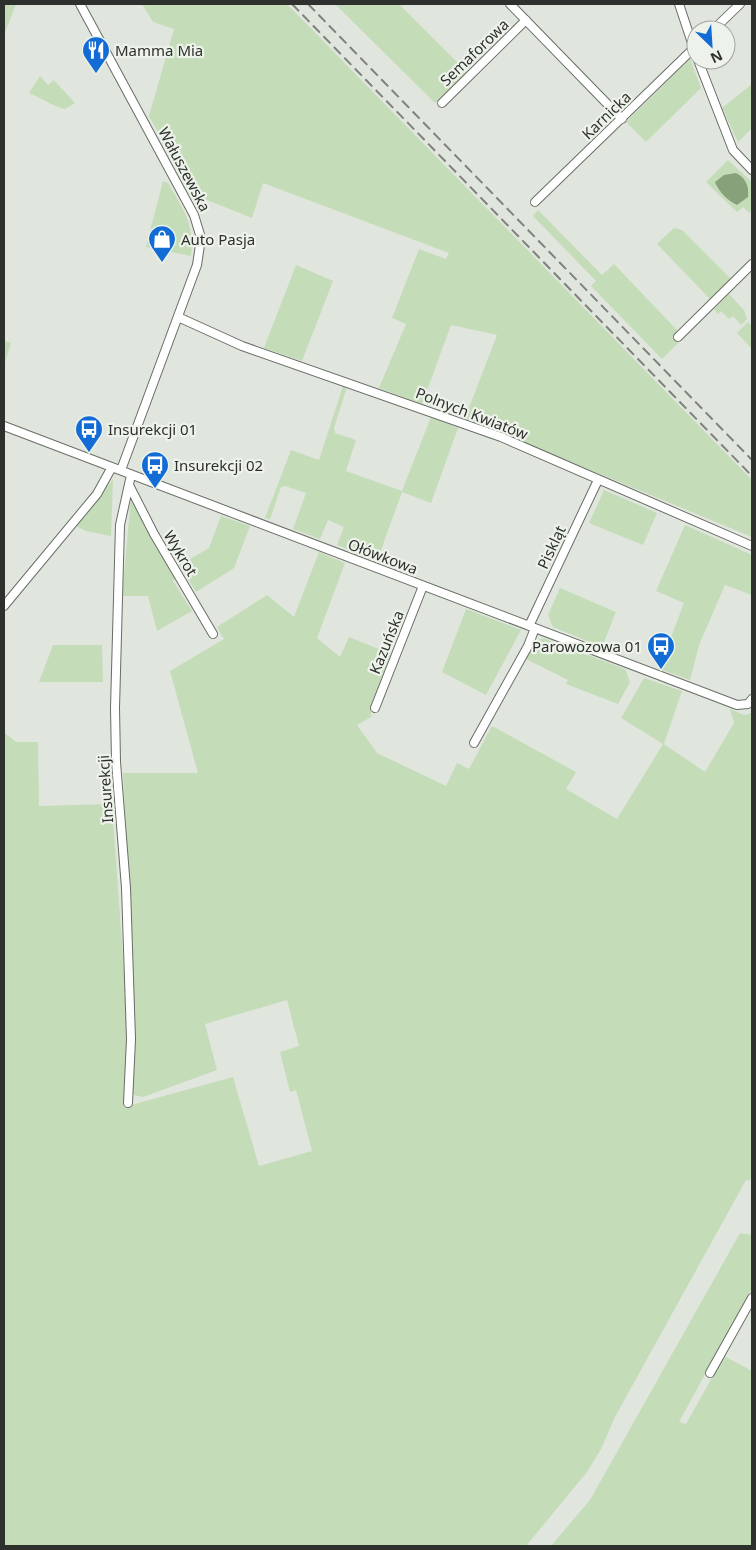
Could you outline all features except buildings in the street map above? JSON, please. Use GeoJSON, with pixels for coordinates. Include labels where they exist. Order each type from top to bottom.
{"type":"FeatureCollection","features":[{"type":"Feature","properties":{"kind":"street","name":"Semaforowa"},"geometry":{"type":"LineString","coordinates":[[510,4],[622,118]]}},
{"type":"Feature","properties":{"kind":"street"},"geometry":{"type":"LineString","coordinates":[[680,4],[686,22]]}},
{"type":"Feature","properties":{"kind":"street"},"geometry":{"type":"LineString","coordinates":[[723,20],[740,4]]}},
{"type":"Feature","properties":{"kind":"street","name":"Wałuszewska"},"geometry":{"type":"LineString","coordinates":[[83,5],[200,228],[200,247],[197,265],[121,470]]}},
{"type":"Feature","properties":{"kind":"street","name":"Semaforowa"},"geometry":{"type":"LineString","coordinates":[[442,103],[526,20]]}},
{"type":"Feature","properties":{"kind":"street","name":"Karnicka"},"geometry":{"type":"LineString","coordinates":[[534,202],[686,58]]}},
{"type":"Feature","properties":{"kind":"street"},"geometry":{"type":"LineString","coordinates":[[702,70],[733,150],[752,170]]}},
{"type":"Feature","properties":{"kind":"street"},"geometry":{"type":"LineString","coordinates":[[678,337],[752,264]]}},
{"type":"Feature","properties":{"kind":"street","name":"Polnych Kwiatów"},"geometry":{"type":"LineString","coordinates":[[178,317],[242,346],[501,437],[752,546]]}},
{"type":"Feature","properties":{"kind":"street","name":"Ołówkowa"},"geometry":{"type":"LineString","coordinates":[[4,426],[737,705],[748,704],[752,699]]}},
{"type":"Feature","properties":{"kind":"street"},"geometry":{"type":"LineString","coordinates":[[4,606],[97,494],[112,467]]}},
{"type":"Feature","properties":{"kind":"street","name":"Insurekcji"},"geometry":{"type":"LineString","coordinates":[[128,1103],[132,1038],[126,888],[116,762],[115,708],[117,564],[120,525],[131,475]]}},
{"type":"Feature","properties":{"kind":"street","name":"Piskląt"},"geometry":{"type":"LineString","coordinates":[[474,743],[528,646],[532,627],[598,480]]}},
{"type":"Feature","properties":{"kind":"street","name":"Wykrot"},"geometry":{"type":"LineString","coordinates":[[129,485],[154,534],[213,634]]}},
{"type":"Feature","properties":{"kind":"street","name":"Kazuńska"},"geometry":{"type":"LineString","coordinates":[[375,708],[423,586]]}},
{"type":"Feature","properties":{"kind":"street"},"geometry":{"type":"LineString","coordinates":[[710,1373],[752,1298]]}},
{"type":"Feature","properties":{"kind":"shaded area"},"geometry":{"type":"Polygon","coordinates":[[[4,4],[16,4],[4,35],[4,4]]]}},
{"type":"Feature","properties":{"kind":"shaded area"},"geometry":{"type":"Polygon","coordinates":[[[142,4],[287,4],[752,480],[752,537],[465,418],[497,335],[451,325],[422,404],[379,388],[406,324],[392,318],[419,249],[446,259],[449,253],[263,183],[252,218],[192,194],[149,116],[174,29],[153,22],[142,4]]]}},
{"type":"Feature","properties":{"kind":"shaded area"},"geometry":{"type":"Polygon","coordinates":[[[335,4],[399,4],[468,73],[435,103],[335,4]]]}},
{"type":"Feature","properties":{"kind":"shaded area"},"geometry":{"type":"Polygon","coordinates":[[[686,63],[686,70],[694,70],[701,88],[646,142],[626,122],[686,63]]]}},
{"type":"Feature","properties":{"kind":"shaded area"},"geometry":{"type":"Polygon","coordinates":[[[40,76],[48,85],[54,80],[75,103],[65,109],[29,93],[40,76]]]}},
{"type":"Feature","properties":{"kind":"shaded area"},"geometry":{"type":"Polygon","coordinates":[[[752,84],[752,128],[738,142],[722,108],[752,84]]]}},
{"type":"Feature","properties":{"kind":"shaded area"},"geometry":{"type":"Polygon","coordinates":[[[728,160],[752,182],[752,210],[749,213],[743,207],[737,212],[706,182],[728,160]],[[732,173],[718,179],[716,186],[731,203],[737,205],[732,173]]]}},
{"type":"Feature","properties":{"kind":"shaded area"},"geometry":{"type":"Polygon","coordinates":[[[736,173],[744,180],[748,193],[748,197],[737,205],[724,196],[715,182],[724,175],[736,173]]]}},
{"type":"Feature","properties":{"kind":"shaded area"},"geometry":{"type":"Polygon","coordinates":[[[163,181],[168,183],[187,217],[191,235],[191,256],[146,247],[163,181]]]}},
{"type":"Feature","properties":{"kind":"shaded area"},"geometry":{"type":"Polygon","coordinates":[[[538,210],[602,275],[614,264],[677,330],[675,338],[679,342],[662,359],[591,286],[596,281],[533,216],[538,210]]]}},
{"type":"Feature","properties":{"kind":"shaded area"},"geometry":{"type":"Polygon","coordinates":[[[674,228],[682,230],[731,279],[710,299],[657,244],[674,228]]]}},
{"type":"Feature","properties":{"kind":"shaded area"},"geometry":{"type":"Polygon","coordinates":[[[296,265],[333,281],[302,361],[264,348],[296,265]]]}},
{"type":"Feature","properties":{"kind":"shaded area"},"geometry":{"type":"Polygon","coordinates":[[[729,294],[744,310],[747,319],[741,325],[733,316],[729,319],[721,311],[718,314],[714,309],[729,294]]]}},
{"type":"Feature","properties":{"kind":"shaded area"},"geometry":{"type":"Polygon","coordinates":[[[748,322],[752,326],[752,349],[737,333],[748,322]]]}},
{"type":"Feature","properties":{"kind":"shaded area"},"geometry":{"type":"Polygon","coordinates":[[[4,341],[11,343],[4,366],[4,341]]]}},
{"type":"Feature","properties":{"kind":"shaded area"},"geometry":{"type":"Polygon","coordinates":[[[343,386],[347,387],[334,428],[335,433],[356,440],[346,471],[402,491],[431,417],[458,428],[431,503],[402,492],[377,561],[337,545],[344,527],[328,520],[320,539],[293,529],[306,493],[285,486],[281,487],[270,519],[265,518],[291,450],[319,460],[343,386]]]}},
{"type":"Feature","properties":{"kind":"shaded area"},"geometry":{"type":"Polygon","coordinates":[[[113,479],[111,536],[86,531],[76,526],[113,479]]]}},
{"type":"Feature","properties":{"kind":"shaded area"},"geometry":{"type":"Polygon","coordinates":[[[604,490],[657,513],[643,545],[589,523],[604,490]]]}},
{"type":"Feature","properties":{"kind":"shaded area"},"geometry":{"type":"Polygon","coordinates":[[[131,498],[178,577],[173,581],[192,611],[157,631],[148,596],[122,596],[131,498]]]}},
{"type":"Feature","properties":{"kind":"shaded area"},"geometry":{"type":"Polygon","coordinates":[[[221,516],[250,526],[234,568],[196,592],[180,565],[209,548],[221,516]]]}},
{"type":"Feature","properties":{"kind":"shaded area"},"geometry":{"type":"Polygon","coordinates":[[[685,525],[752,555],[752,595],[725,585],[699,645],[690,680],[659,669],[684,603],[656,591],[685,525]]]}},
{"type":"Feature","properties":{"kind":"shaded area"},"geometry":{"type":"Polygon","coordinates":[[[319,552],[345,563],[317,638],[340,657],[349,637],[391,654],[372,704],[371,717],[357,725],[377,753],[446,786],[457,763],[469,769],[492,726],[576,772],[566,789],[617,819],[663,744],[621,718],[644,678],[682,691],[664,744],[705,772],[734,723],[730,709],[744,715],[752,713],[752,1176],[750,1181],[746,1180],[615,1417],[601,1449],[587,1472],[526,1546],[4,1546],[4,732],[16,742],[38,742],[39,806],[112,804],[127,1015],[124,1107],[233,1077],[259,1166],[312,1151],[296,1090],[290,1092],[280,1052],[299,1046],[287,1000],[205,1024],[217,1070],[143,1097],[134,1095],[130,1090],[135,1020],[123,773],[198,773],[170,671],[224,639],[217,627],[267,595],[294,617],[319,552]]]}},
{"type":"Feature","properties":{"kind":"shaded area"},"geometry":{"type":"Polygon","coordinates":[[[560,588],[616,612],[602,647],[553,627],[548,615],[560,588]]]}},
{"type":"Feature","properties":{"kind":"shaded area"},"geometry":{"type":"Polygon","coordinates":[[[466,609],[521,630],[486,695],[442,672],[466,609]]]}},
{"type":"Feature","properties":{"kind":"shaded area"},"geometry":{"type":"Polygon","coordinates":[[[543,638],[625,669],[630,682],[618,704],[566,684],[568,680],[526,659],[534,642],[543,638]]]}},
{"type":"Feature","properties":{"kind":"shaded area"},"geometry":{"type":"Polygon","coordinates":[[[53,645],[102,645],[103,682],[39,682],[53,645]]]}},
{"type":"Feature","properties":{"kind":"shaded area"},"geometry":{"type":"Polygon","coordinates":[[[752,1231],[752,1288],[679,1422],[686,1424],[724,1356],[752,1371],[752,1546],[551,1546],[590,1500],[740,1233],[750,1235],[752,1231]]]}},
{"type":"Feature","properties":{"kind":"railway"},"geometry":{"type":"LineString","coordinates":[[292,4],[752,476]]}},
{"type":"Feature","properties":{"kind":"railway"},"geometry":{"type":"LineString","coordinates":[[308,4],[752,460]]}},
{"type":"Feature","properties":{"kind":"place","name":"Mamma Mia"},"geometry":{"type":"Point","coordinates":[96,74]}},
{"type":"Feature","properties":{"kind":"place","name":"Auto Pasja"},"geometry":{"type":"Point","coordinates":[162,263]}},
{"type":"Feature","properties":{"kind":"place","name":"Insurekcji 01"},"geometry":{"type":"Point","coordinates":[89,453]}},
{"type":"Feature","properties":{"kind":"place","name":"Insurekcji 02"},"geometry":{"type":"Point","coordinates":[155,489]}},
{"type":"Feature","properties":{"kind":"place","name":"Parowozowa 01"},"geometry":{"type":"Point","coordinates":[661,670]}}]}
